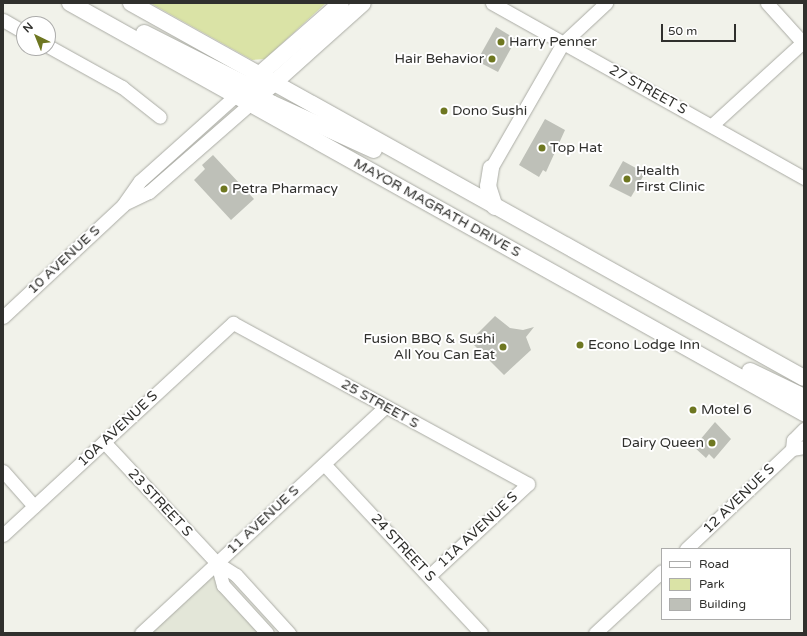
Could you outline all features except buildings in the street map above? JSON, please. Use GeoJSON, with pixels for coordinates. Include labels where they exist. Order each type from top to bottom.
{"type":"FeatureCollection","features":[{"type":"Feature","properties":{"kind":"main road","name":"MAYOR MAGRATH DRIVE S"},"geometry":{"type":"LineString","coordinates":[[70,3],[235,96],[254,101],[648,326],[804,413]]}},
{"type":"Feature","properties":{"kind":"main road"},"geometry":{"type":"LineString","coordinates":[[77,3],[100,10],[253,80]]}},
{"type":"Feature","properties":{"kind":"main road","name":"MAYOR MAGRATH DRIVE S"},"geometry":{"type":"LineString","coordinates":[[131,3],[253,80],[274,83],[804,378]]}},
{"type":"Feature","properties":{"kind":"main road"},"geometry":{"type":"LineString","coordinates":[[235,96],[341,3]]}},
{"type":"Feature","properties":{"kind":"main road"},"geometry":{"type":"LineString","coordinates":[[363,3],[254,101],[404,165],[416,162]]}},
{"type":"Feature","properties":{"kind":"main road"},"geometry":{"type":"LineString","coordinates":[[460,187],[480,181],[491,168]]}},
{"type":"Feature","properties":{"kind":"main road"},"geometry":{"type":"LineString","coordinates":[[491,168],[488,186],[495,207]]}},
{"type":"Feature","properties":{"kind":"main road"},"geometry":{"type":"LineString","coordinates":[[648,326],[689,339],[804,397]]}},
{"type":"Feature","properties":{"kind":"street","name":"27 STREET S"},"geometry":{"type":"LineString","coordinates":[[492,3],[712,125],[804,178]]}},
{"type":"Feature","properties":{"kind":"street"},"geometry":{"type":"LineString","coordinates":[[491,168],[563,43],[606,3]]}},
{"type":"Feature","properties":{"kind":"street"},"geometry":{"type":"LineString","coordinates":[[712,125],[804,42],[767,3]]}},
{"type":"Feature","properties":{"kind":"street"},"geometry":{"type":"LineString","coordinates":[[3,20],[16,27]]}},
{"type":"Feature","properties":{"kind":"street"},"geometry":{"type":"LineString","coordinates":[[56,50],[122,87],[160,117]]}},
{"type":"Feature","properties":{"kind":"street","name":"10 AVENUE S"},"geometry":{"type":"LineString","coordinates":[[3,317],[125,203],[140,182],[235,96]]}},
{"type":"Feature","properties":{"kind":"street","name":"10 AVENUE S"},"geometry":{"type":"LineString","coordinates":[[125,203],[148,192],[254,101]]}},
{"type":"Feature","properties":{"kind":"street","name":"25 STREET S"},"geometry":{"type":"LineString","coordinates":[[233,323],[528,484]]}},
{"type":"Feature","properties":{"kind":"street","name":"10A AVENUE S"},"geometry":{"type":"LineString","coordinates":[[3,535],[233,323]]}},
{"type":"Feature","properties":{"kind":"street","name":"11 AVENUE S"},"geometry":{"type":"LineString","coordinates":[[141,633],[385,406]]}},
{"type":"Feature","properties":{"kind":"street","name":"12 AVENUE S"},"geometry":{"type":"LineString","coordinates":[[687,548],[798,448],[793,440],[804,429]]}},
{"type":"Feature","properties":{"kind":"street","name":"23 STREET S"},"geometry":{"type":"LineString","coordinates":[[104,442],[217,563],[236,575],[289,633]]}},
{"type":"Feature","properties":{"kind":"street","name":"24 STREET S"},"geometry":{"type":"LineString","coordinates":[[324,464],[481,633]]}},
{"type":"Feature","properties":{"kind":"street"},"geometry":{"type":"LineString","coordinates":[[3,471],[34,506]]}},
{"type":"Feature","properties":{"kind":"street","name":"11A AVENUE S"},"geometry":{"type":"LineString","coordinates":[[429,576],[528,484]]}},
{"type":"Feature","properties":{"kind":"street","name":"23 STREET S"},"geometry":{"type":"LineString","coordinates":[[217,563],[223,585],[267,633]]}},
{"type":"Feature","properties":{"kind":"street"},"geometry":{"type":"LineString","coordinates":[[595,633],[661,572]]}},
{"type":"Feature","properties":{"kind":"shaded area"},"geometry":{"type":"Polygon","coordinates":[[[217,563],[223,585],[267,633],[141,633],[217,563]]]}},
{"type":"Feature","properties":{"kind":"green space"},"geometry":{"type":"Polygon","coordinates":[[[150,3],[326,3],[265,59],[252,60],[150,3]]]}},
{"type":"Feature","properties":{"kind":"place","name":"Harry Penner"},"geometry":{"type":"Point","coordinates":[501,42]}},
{"type":"Feature","properties":{"kind":"place","name":"Hair Behavior"},"geometry":{"type":"Point","coordinates":[492,59]}},
{"type":"Feature","properties":{"kind":"place","name":"Dono Sushi"},"geometry":{"type":"Point","coordinates":[444,111]}},
{"type":"Feature","properties":{"kind":"place","name":"Top Hat"},"geometry":{"type":"Point","coordinates":[542,148]}},
{"type":"Feature","properties":{"kind":"place","name":"Health First Clinic"},"geometry":{"type":"Point","coordinates":[627,179]}},
{"type":"Feature","properties":{"kind":"place","name":"Petra Pharmacy"},"geometry":{"type":"Point","coordinates":[224,189]}},
{"type":"Feature","properties":{"kind":"place","name":"Econo Lodge Inn"},"geometry":{"type":"Point","coordinates":[580,345]}},
{"type":"Feature","properties":{"kind":"place","name":"Fusion BBQ & Sushi All You Can Eat"},"geometry":{"type":"Point","coordinates":[503,347]}},
{"type":"Feature","properties":{"kind":"place","name":"Motel 6"},"geometry":{"type":"Point","coordinates":[693,410]}},
{"type":"Feature","properties":{"kind":"place","name":"Dairy Queen"},"geometry":{"type":"Point","coordinates":[712,443]}}]}
